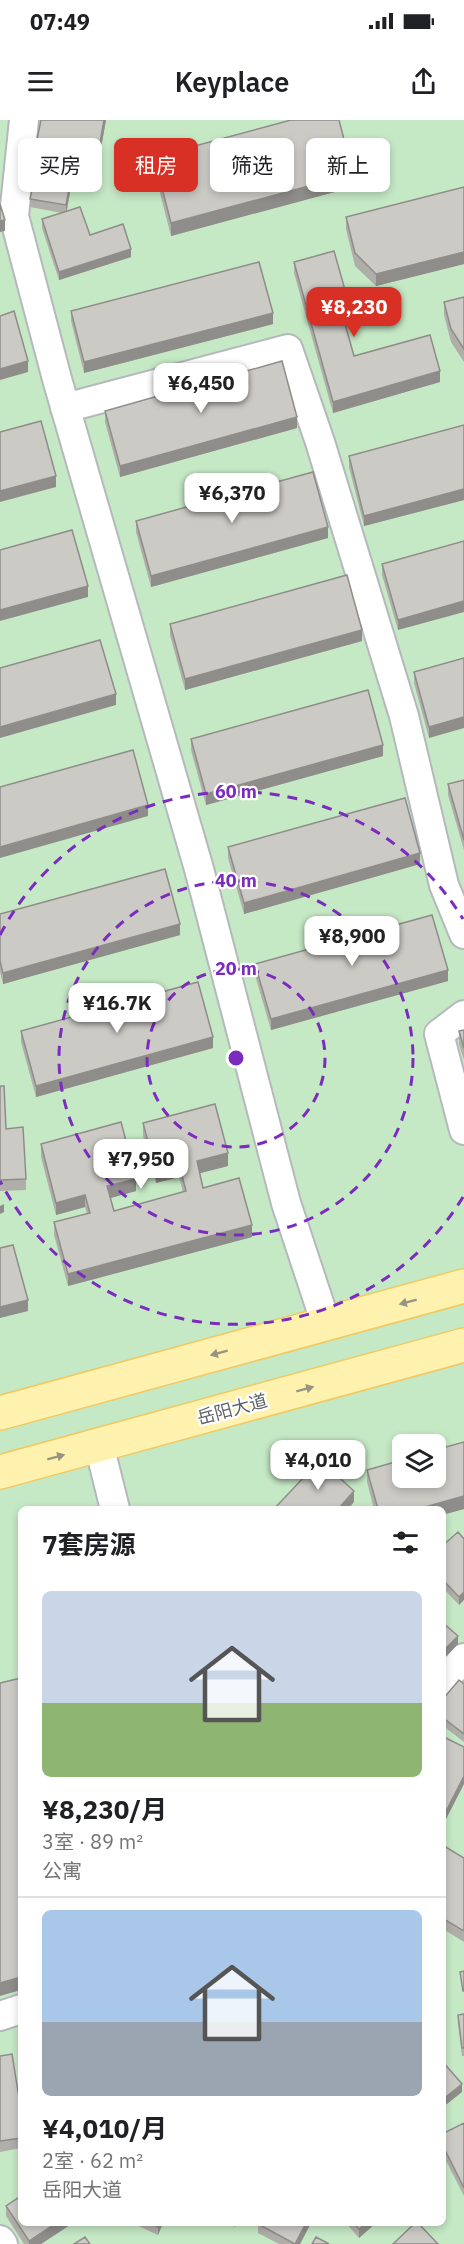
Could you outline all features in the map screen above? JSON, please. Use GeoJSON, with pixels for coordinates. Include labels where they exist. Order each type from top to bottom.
{"type":"FeatureCollection","features":[{"type":"Feature","properties":{"kind":"main road"},"geometry":{"type":"LineString","coordinates":[[0,1413],[464,1286]]}},
{"type":"Feature","properties":{"kind":"main road","name":"岳阳大道"},"geometry":{"type":"LineString","coordinates":[[0,1472],[464,1345]]}},
{"type":"Feature","properties":{"kind":"street"},"geometry":{"type":"LineString","coordinates":[[24,120],[14,216],[65,408],[199,869],[286,1203],[326,1324]]}},
{"type":"Feature","properties":{"kind":"street"},"geometry":{"type":"LineString","coordinates":[[65,408],[288,349],[404,716],[444,885],[464,934]]}},
{"type":"Feature","properties":{"kind":"street"},"geometry":{"type":"LineString","coordinates":[[464,1016],[439,1034],[464,1130]]}},
{"type":"Feature","properties":{"kind":"street"},"geometry":{"type":"LineString","coordinates":[[99,1445],[114,1506]]}},
{"type":"Feature","properties":{"kind":"street"},"geometry":{"type":"LineString","coordinates":[[446,1678],[464,1658]]}},
{"type":"Feature","properties":{"kind":"street"},"geometry":{"type":"LineString","coordinates":[[0,2016],[18,2010]]}},
{"type":"Feature","properties":{"kind":"street"},"geometry":{"type":"LineString","coordinates":[[0,2240],[3,2244]]}},
{"type":"Feature","properties":{"kind":"green space"},"geometry":{"type":"Polygon","coordinates":[[[0,120],[464,120],[464,2244],[0,2244],[0,120]]]}},
{"type":"Feature","properties":{"kind":"building"},"geometry":{"type":"Polygon","coordinates":[[[41,120],[104,120],[101,138],[37,138],[41,120]]]}},
{"type":"Feature","properties":{"kind":"building"},"geometry":{"type":"Polygon","coordinates":[[[291,120],[339,120],[344,138],[306,138],[306,187],[294,190],[294,138],[224,138],[291,120]]]}},
{"type":"Feature","properties":{"kind":"building"},"geometry":{"type":"Polygon","coordinates":[[[210,142],[210,192],[286,192],[171,223],[163,192],[198,192],[198,145],[210,142]]]}},
{"type":"Feature","properties":{"kind":"building"},"geometry":{"type":"Polygon","coordinates":[[[464,187],[464,252],[376,274],[355,253],[346,217],[464,187]]]}},
{"type":"Feature","properties":{"kind":"building"},"geometry":{"type":"Polygon","coordinates":[[[31,192],[68,192],[66,205],[30,199],[31,192]]]}},
{"type":"Feature","properties":{"kind":"building"},"geometry":{"type":"Polygon","coordinates":[[[0,204],[5,220],[0,221],[0,204]]]}},
{"type":"Feature","properties":{"kind":"building"},"geometry":{"type":"Polygon","coordinates":[[[80,207],[90,235],[123,224],[131,249],[59,272],[42,219],[80,207]]]}},
{"type":"Feature","properties":{"kind":"building"},"geometry":{"type":"Polygon","coordinates":[[[334,251],[347,297],[338,299],[354,356],[430,335],[440,371],[333,402],[294,262],[334,251]]]}},
{"type":"Feature","properties":{"kind":"building"},"geometry":{"type":"Polygon","coordinates":[[[259,262],[273,313],[84,362],[71,311],[259,262]]]}},
{"type":"Feature","properties":{"kind":"building"},"geometry":{"type":"Polygon","coordinates":[[[464,297],[464,349],[451,329],[444,302],[464,297]]]}},
{"type":"Feature","properties":{"kind":"building"},"geometry":{"type":"Polygon","coordinates":[[[14,311],[28,361],[0,369],[0,316],[14,311]]]}},
{"type":"Feature","properties":{"kind":"building"},"geometry":{"type":"Polygon","coordinates":[[[282,361],[297,417],[120,466],[105,411],[282,361]]]}},
{"type":"Feature","properties":{"kind":"building"},"geometry":{"type":"Polygon","coordinates":[[[41,421],[56,476],[0,491],[0,432],[41,421]]]}},
{"type":"Feature","properties":{"kind":"building"},"geometry":{"type":"Polygon","coordinates":[[[464,425],[464,489],[364,516],[349,456],[464,425]]]}},
{"type":"Feature","properties":{"kind":"building"},"geometry":{"type":"Polygon","coordinates":[[[313,472],[328,527],[151,576],[136,521],[313,472]]]}},
{"type":"Feature","properties":{"kind":"building"},"geometry":{"type":"Polygon","coordinates":[[[72,530],[88,586],[0,610],[0,550],[72,530]]]}},
{"type":"Feature","properties":{"kind":"building"},"geometry":{"type":"Polygon","coordinates":[[[464,541],[464,601],[398,620],[382,564],[464,541]]]}},
{"type":"Feature","properties":{"kind":"building"},"geometry":{"type":"Polygon","coordinates":[[[347,575],[362,630],[185,679],[170,624],[347,575]]]}},
{"type":"Feature","properties":{"kind":"building"},"geometry":{"type":"Polygon","coordinates":[[[100,640],[116,694],[0,727],[0,668],[100,640]]]}},
{"type":"Feature","properties":{"kind":"building"},"geometry":{"type":"Polygon","coordinates":[[[464,658],[464,717],[429,727],[414,672],[464,658]]]}},
{"type":"Feature","properties":{"kind":"building"},"geometry":{"type":"Polygon","coordinates":[[[368,690],[383,745],[206,794],[191,739],[368,690]]]}},
{"type":"Feature","properties":{"kind":"building"},"geometry":{"type":"Polygon","coordinates":[[[133,750],[148,805],[0,847],[0,787],[133,750]]]}},
{"type":"Feature","properties":{"kind":"building"},"geometry":{"type":"Polygon","coordinates":[[[464,780],[464,840],[448,784],[464,780]]]}},
{"type":"Feature","properties":{"kind":"building"},"geometry":{"type":"Polygon","coordinates":[[[405,798],[420,853],[244,903],[228,847],[405,798]]]}},
{"type":"Feature","properties":{"kind":"building"},"geometry":{"type":"Polygon","coordinates":[[[165,869],[180,924],[3,973],[0,961],[0,914],[165,869]]]}},
{"type":"Feature","properties":{"kind":"building"},"geometry":{"type":"Polygon","coordinates":[[[432,915],[448,970],[271,1019],[255,964],[432,915]]]}},
{"type":"Feature","properties":{"kind":"building"},"geometry":{"type":"Polygon","coordinates":[[[198,982],[213,1037],[36,1086],[21,1031],[198,982]]]}},
{"type":"Feature","properties":{"kind":"building"},"geometry":{"type":"Polygon","coordinates":[[[464,1030],[464,1048],[459,1031],[464,1030]]]}},
{"type":"Feature","properties":{"kind":"building"},"geometry":{"type":"Polygon","coordinates":[[[0,1086],[4,1086],[6,1129],[23,1127],[26,1179],[0,1180],[0,1086]]]}},
{"type":"Feature","properties":{"kind":"building"},"geometry":{"type":"Polygon","coordinates":[[[215,1104],[228,1153],[197,1161],[203,1188],[239,1178],[252,1225],[68,1274],[54,1222],[90,1213],[85,1195],[56,1203],[41,1144],[121,1122],[136,1179],[107,1186],[114,1211],[186,1191],[179,1164],[156,1171],[143,1123],[215,1104]]]}},
{"type":"Feature","properties":{"kind":"building"},"geometry":{"type":"Polygon","coordinates":[[[13,1245],[28,1300],[0,1307],[0,1248],[13,1245]]]}},
{"type":"Feature","properties":{"kind":"building"},"geometry":{"type":"Polygon","coordinates":[[[464,1442],[464,1496],[429,1506],[377,1506],[367,1470],[392,1463],[392,1488],[446,1488],[446,1447],[464,1442]]]}},
{"type":"Feature","properties":{"kind":"building"},"geometry":{"type":"Polygon","coordinates":[[[320,1460],[354,1491],[341,1506],[277,1506],[320,1460]]]}},
{"type":"Feature","properties":{"kind":"building"},"geometry":{"type":"Polygon","coordinates":[[[458,1532],[464,1539],[464,1592],[459,1597],[446,1583],[446,1542],[458,1532]]]}},
{"type":"Feature","properties":{"kind":"building"},"geometry":{"type":"Polygon","coordinates":[[[446,1626],[458,1636],[446,1648],[446,1626]]]}},
{"type":"Feature","properties":{"kind":"building"},"geometry":{"type":"Polygon","coordinates":[[[18,1679],[18,1978],[0,1983],[0,1683],[18,1679]]]}},
{"type":"Feature","properties":{"kind":"building"},"geometry":{"type":"Polygon","coordinates":[[[459,1680],[464,1684],[464,1734],[446,1720],[446,1695],[459,1680]]]}},
{"type":"Feature","properties":{"kind":"building"},"geometry":{"type":"Polygon","coordinates":[[[446,1738],[464,1747],[464,1776],[446,1811],[446,1738]]]}},
{"type":"Feature","properties":{"kind":"building"},"geometry":{"type":"Polygon","coordinates":[[[446,1847],[464,1858],[464,1931],[446,1920],[446,1847]]]}},
{"type":"Feature","properties":{"kind":"building"},"geometry":{"type":"Polygon","coordinates":[[[464,1971],[464,1991],[463,1991],[460,1972],[464,1971]]]}},
{"type":"Feature","properties":{"kind":"building"},"geometry":{"type":"Polygon","coordinates":[[[464,2014],[464,2048],[462,2048],[458,2015],[464,2014]]]}},
{"type":"Feature","properties":{"kind":"building"},"geometry":{"type":"Polygon","coordinates":[[[12,2054],[18,2091],[18,2138],[0,2141],[0,2056],[12,2054]]]}},
{"type":"Feature","properties":{"kind":"building"},"geometry":{"type":"Polygon","coordinates":[[[446,2066],[462,2084],[446,2097],[446,2066]]]}},
{"type":"Feature","properties":{"kind":"building"},"geometry":{"type":"Polygon","coordinates":[[[464,2123],[464,2188],[446,2152],[446,2132],[464,2123]]]}},
{"type":"Feature","properties":{"kind":"building"},"geometry":{"type":"Polygon","coordinates":[[[18,2198],[18,2224],[6,2206],[18,2198]]]}},
{"type":"Feature","properties":{"kind":"building"},"geometry":{"type":"Polygon","coordinates":[[[19,2226],[52,2226],[29,2241],[19,2226]]]}},
{"type":"Feature","properties":{"kind":"building"},"geometry":{"type":"Polygon","coordinates":[[[262,2226],[304,2226],[295,2244],[262,2226]]]}},
{"type":"Feature","properties":{"kind":"building"},"geometry":{"type":"Polygon","coordinates":[[[412,2226],[421,2226],[438,2244],[393,2244],[412,2226]]]}},
{"type":"Feature","properties":{"kind":"building"},"geometry":{"type":"Polygon","coordinates":[[[85,2237],[90,2244],[74,2244],[85,2237]]]}},
{"type":"Feature","properties":{"kind":"building"},"geometry":{"type":"Polygon","coordinates":[[[316,2237],[329,2244],[312,2244],[316,2237]]]}}]}
